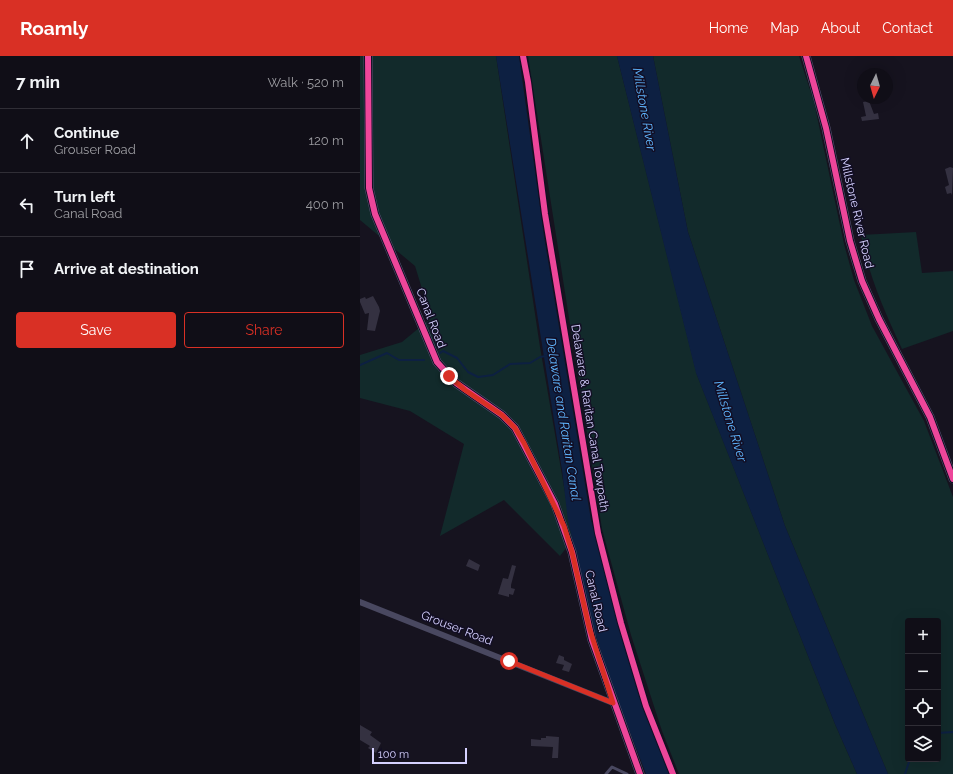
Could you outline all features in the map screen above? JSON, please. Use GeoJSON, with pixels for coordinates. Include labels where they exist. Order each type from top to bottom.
{"type":"FeatureCollection","features":[{"type":"Feature","properties":{"kind":"street","name":"Canal Road"},"geometry":{"type":"LineString","coordinates":[[368,56],[369,188],[375,214],[412,298],[437,362],[456,383],[502,415],[515,428],[555,504],[569,540],[589,627],[613,703],[640,774]]}},
{"type":"Feature","properties":{"kind":"street","name":"Millstone River Road"},"geometry":{"type":"LineString","coordinates":[[806,56],[826,128],[850,241],[862,281],[879,319],[930,417],[953,479]]}},
{"type":"Feature","properties":{"kind":"street","name":"Grouser Road"},"geometry":{"type":"LineString","coordinates":[[360,602],[613,703]]}},
{"type":"Feature","properties":{"kind":"lane"},"geometry":{"type":"LineString","coordinates":[[606,774],[612,767],[627,774]]}},
{"type":"Feature","properties":{"kind":"green space"},"geometry":{"type":"Polygon","coordinates":[[[360,56],[496,56],[540,347],[573,539],[560,556],[504,500],[440,536],[464,444],[410,411],[360,398],[360,355],[402,342],[431,318],[415,266],[360,220],[360,56]]]}},
{"type":"Feature","properties":{"kind":"green space"},"geometry":{"type":"Polygon","coordinates":[[[528,56],[617,56],[697,375],[835,724],[857,774],[679,774],[662,731],[631,635],[602,529],[528,56]]]}},
{"type":"Feature","properties":{"kind":"green space"},"geometry":{"type":"Polygon","coordinates":[[[653,56],[799,56],[814,102],[844,244],[854,280],[872,326],[924,421],[953,497],[953,774],[888,774],[785,526],[688,232],[653,56]]]}},
{"type":"Feature","properties":{"kind":"green space"},"geometry":{"type":"Polygon","coordinates":[[[916,232],[922,273],[953,271],[953,331],[902,349],[883,307],[868,265],[861,235],[916,232]]]}},
{"type":"Feature","properties":{"kind":"water","name":"Delaware and Raritan Canal"},"geometry":{"type":"Polygon","coordinates":[[[496,56],[519,56],[544,236],[591,520],[641,693],[669,774],[646,774],[614,691],[594,630],[568,521],[562,470],[496,56]]]}},
{"type":"Feature","properties":{"kind":"water","name":"Millstone River"},"geometry":{"type":"Polygon","coordinates":[[[617,56],[653,56],[688,232],[785,526],[888,774],[857,774],[835,724],[696,373],[617,56]]]}},
{"type":"Feature","properties":{"kind":"building"},"geometry":{"type":"Polygon","coordinates":[[[863,104],[870,104],[874,114],[878,113],[879,119],[862,121],[861,117],[866,116],[863,104]]]}},
{"type":"Feature","properties":{"kind":"building"},"geometry":{"type":"Polygon","coordinates":[[[950,167],[953,168],[952,195],[951,193],[947,194],[945,187],[949,185],[945,169],[950,167]]]}},
{"type":"Feature","properties":{"kind":"building"},"geometry":{"type":"Polygon","coordinates":[[[373,296],[380,311],[375,331],[367,330],[369,313],[365,314],[360,302],[360,299],[365,297],[366,299],[373,296]]]}},
{"type":"Feature","properties":{"kind":"building"},"geometry":{"type":"Polygon","coordinates":[[[469,559],[480,565],[478,571],[466,566],[469,559]]]}},
{"type":"Feature","properties":{"kind":"building"},"geometry":{"type":"Polygon","coordinates":[[[512,565],[516,566],[511,585],[511,588],[515,589],[513,595],[509,594],[509,597],[498,594],[503,578],[508,579],[512,565]]]}},
{"type":"Feature","properties":{"kind":"building"},"geometry":{"type":"Polygon","coordinates":[[[559,655],[564,657],[564,660],[572,664],[569,672],[562,670],[564,665],[556,663],[559,655]]]}},
{"type":"Feature","properties":{"kind":"building"},"geometry":{"type":"Polygon","coordinates":[[[360,725],[372,732],[370,735],[381,743],[376,753],[368,748],[370,746],[360,740],[360,725]]]}},
{"type":"Feature","properties":{"kind":"building"},"geometry":{"type":"Polygon","coordinates":[[[546,736],[559,737],[558,758],[552,758],[553,747],[531,746],[531,739],[541,740],[541,738],[546,738],[546,736]]]}},
{"type":"Feature","properties":{"kind":"waterway","name":"Delaware and Raritan Canal"},"geometry":{"type":"LineString","coordinates":[[440,353],[443,351],[457,358],[468,372],[478,377],[493,375],[510,364],[530,363],[540,357],[546,356]]}},
{"type":"Feature","properties":{"kind":"waterway"},"geometry":{"type":"LineString","coordinates":[[360,365],[387,353],[399,360],[424,360]]}},
{"type":"Feature","properties":{"kind":"waterway"},"geometry":{"type":"LineString","coordinates":[[941,733],[953,732]]}},
{"type":"Feature","properties":{"kind":"waterway"},"geometry":{"type":"LineString","coordinates":[[905,774],[909,762]]}},
{"type":"Feature","properties":{"kind":"cycle path"},"geometry":{"type":"LineString","coordinates":[[368,56],[369,188],[375,214],[437,362],[456,383],[502,415],[515,428],[555,504],[572,552],[592,640],[640,774]]}},
{"type":"Feature","properties":{"kind":"cycle path","name":"Delaware & Raritan Canal Towpath"},"geometry":{"type":"LineString","coordinates":[[523,56],[528,82],[545,214],[598,533],[621,623],[646,706],[673,774]]}},
{"type":"Feature","properties":{"kind":"cycle path"},"geometry":{"type":"LineString","coordinates":[[806,56],[826,128],[850,241],[862,281],[879,319],[930,417],[953,479]]}},
{"type":"Feature","properties":{"kind":"route"},"geometry":{"type":"LineString","coordinates":[[449,376],[465,390],[502,415],[515,428],[555,504],[569,540],[592,640],[613,703],[509,661]]}}]}
